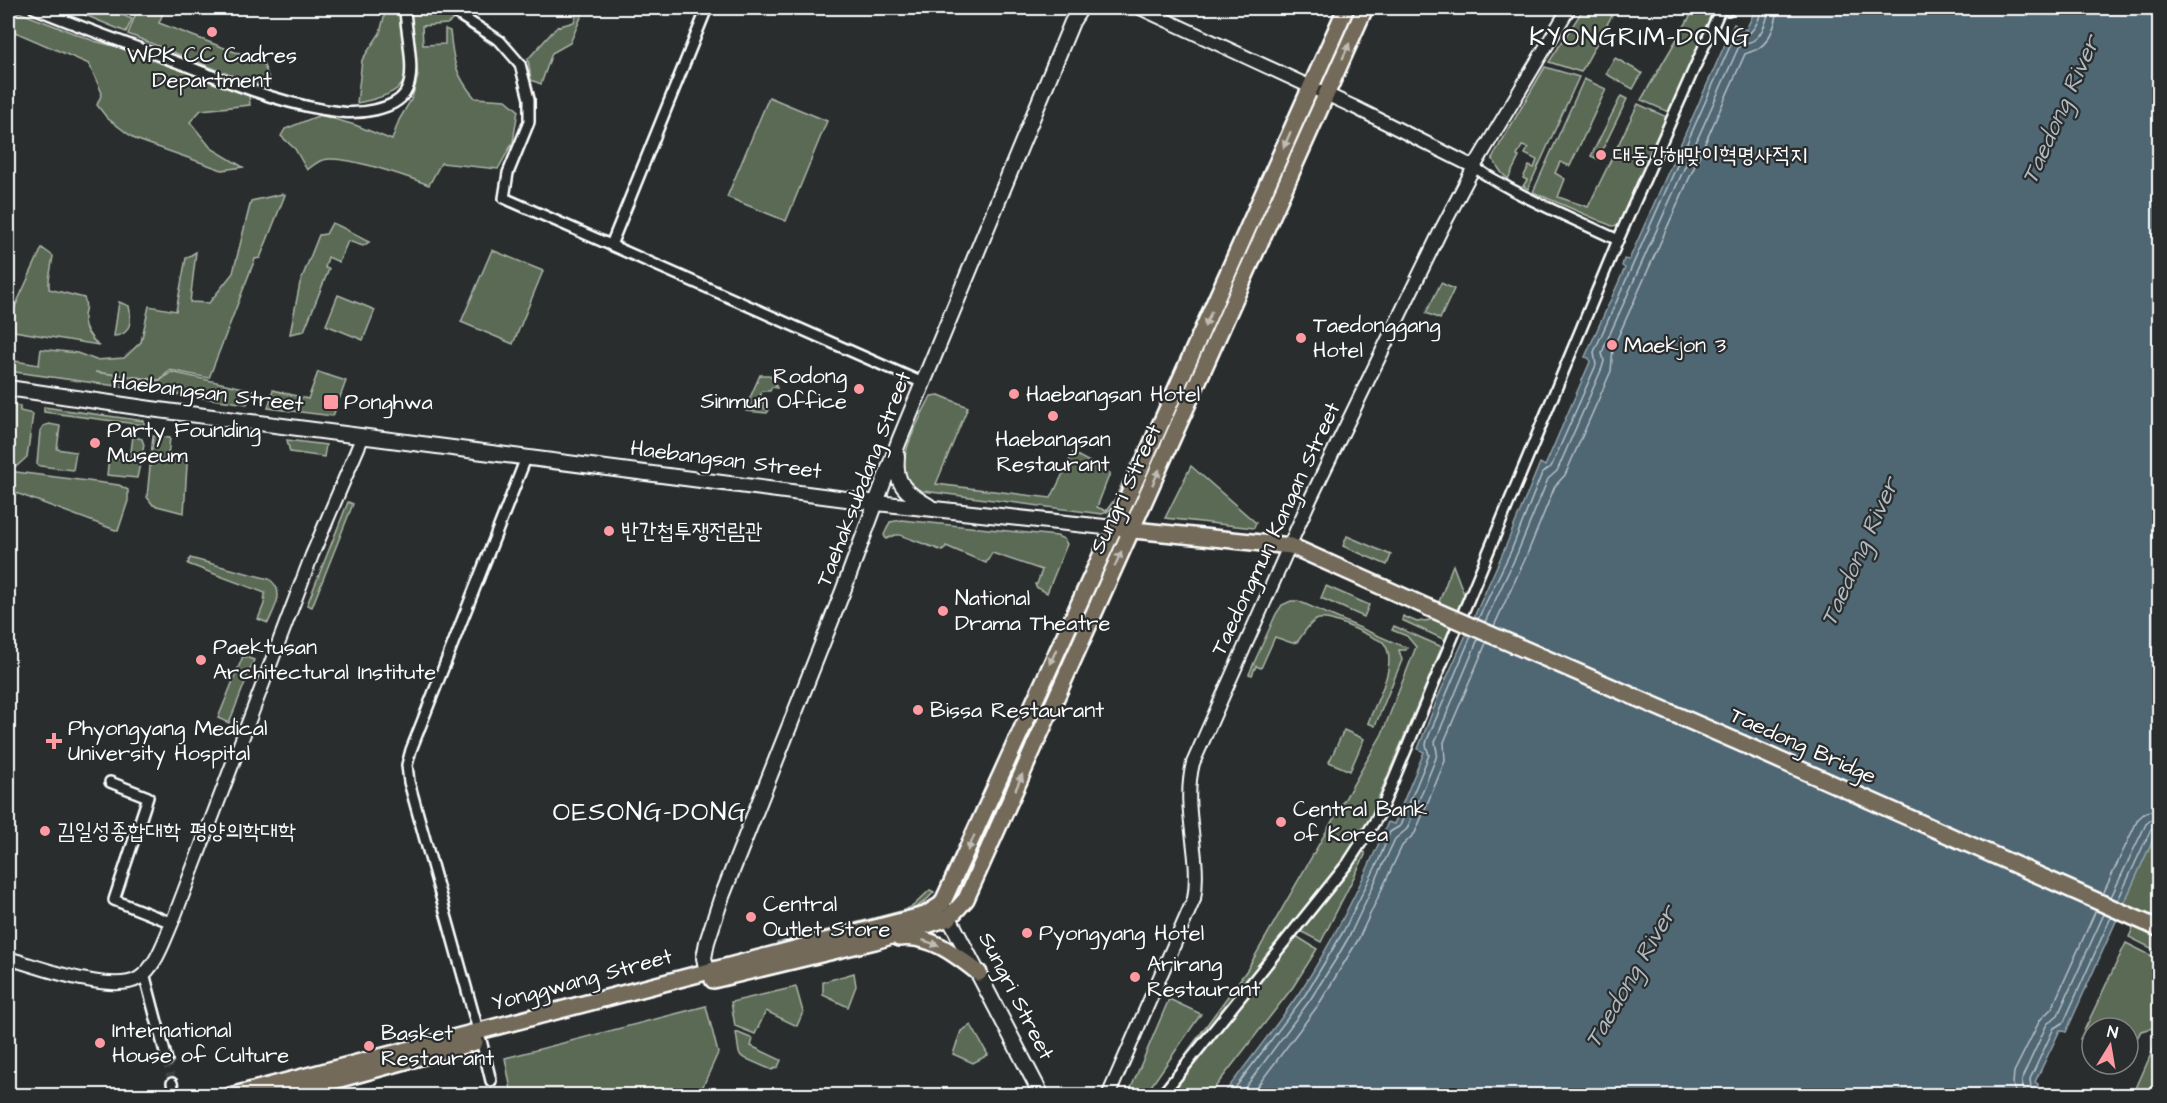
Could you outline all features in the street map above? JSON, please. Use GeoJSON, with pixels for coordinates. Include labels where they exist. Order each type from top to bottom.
{"type":"FeatureCollection","features":[{"type":"Feature","properties":{"kind":"main road","name":"Taehaksubdang Street"},"geometry":{"type":"LineString","coordinates":[[707,971],[704,952],[721,899],[877,503],[899,441],[1072,22],[1081,8]]}},
{"type":"Feature","properties":{"kind":"main road","name":"Sungri Street"},"geometry":{"type":"LineString","coordinates":[[1042,1095],[942,904],[1114,528],[1346,8]]}},
{"type":"Feature","properties":{"kind":"main road","name":"Sungri Street"},"geometry":{"type":"LineString","coordinates":[[949,918],[966,899],[976,878],[1365,8]]}},
{"type":"Feature","properties":{"kind":"main road","name":"Haebangsan Street"},"geometry":{"type":"LineString","coordinates":[[8,388],[151,409],[877,503],[1291,546],[1428,607]]}},
{"type":"Feature","properties":{"kind":"main road"},"geometry":{"type":"LineString","coordinates":[[899,441],[896,465],[898,480],[910,495],[933,508]]}},
{"type":"Feature","properties":{"kind":"main road","name":"Taedong Bridge"},"geometry":{"type":"LineString","coordinates":[[1428,607],[2160,929]]}},
{"type":"Feature","properties":{"kind":"main road","name":"Yonggwang Street"},"geometry":{"type":"LineString","coordinates":[[278,1095],[707,971],[925,915],[942,904]]}},
{"type":"Feature","properties":{"kind":"main road","name":"Yonggwang Street"},"geometry":{"type":"LineString","coordinates":[[230,1095],[875,941],[949,918]]}},
{"type":"Feature","properties":{"kind":"main road"},"geometry":{"type":"LineString","coordinates":[[875,941],[904,937],[934,942],[953,952],[979,973]]}},
{"type":"Feature","properties":{"kind":"street"},"geometry":{"type":"LineString","coordinates":[[34,8],[244,87],[296,103],[342,112],[366,111],[388,105],[406,93],[411,77],[405,29],[405,8]]}},
{"type":"Feature","properties":{"kind":"street"},"geometry":{"type":"LineString","coordinates":[[448,8],[500,41],[520,64],[529,99],[529,122],[508,172],[504,198],[923,383]]}},
{"type":"Feature","properties":{"kind":"street"},"geometry":{"type":"LineString","coordinates":[[611,245],[707,8]]}},
{"type":"Feature","properties":{"kind":"street"},"geometry":{"type":"LineString","coordinates":[[1140,8],[1327,94],[1474,167],[1493,180],[1618,240]]}},
{"type":"Feature","properties":{"kind":"street","name":"Taedongmun Kangan Street"},"geometry":{"type":"LineString","coordinates":[[1108,1095],[1194,899],[1196,880],[1188,799],[1193,763],[1307,506],[1474,167],[1569,8]]}},
{"type":"Feature","properties":{"kind":"street"},"geometry":{"type":"LineString","coordinates":[[1161,1095],[1347,863],[1379,815],[1618,240],[1722,8],[1728,10],[1730,8]]}},
{"type":"Feature","properties":{"kind":"street"},"geometry":{"type":"LineString","coordinates":[[8,958],[79,979],[123,983],[138,978],[155,959],[172,923],[312,555],[363,436]]}},
{"type":"Feature","properties":{"kind":"street"},"geometry":{"type":"LineString","coordinates":[[491,1082],[406,765],[526,458]]}},
{"type":"Feature","properties":{"kind":"street"},"geometry":{"type":"LineString","coordinates":[[110,782],[148,797],[114,900],[172,923]]}},
{"type":"Feature","properties":{"kind":"street"},"geometry":{"type":"LineString","coordinates":[[144,973],[167,1060]]}},
{"type":"Feature","properties":{"kind":"street"},"geometry":{"type":"LineString","coordinates":[[172,1083],[175,1095]]}},
{"type":"Feature","properties":{"kind":"green space"},"geometry":{"type":"Polygon","coordinates":[[[8,8],[94,41],[126,49],[249,95],[250,105],[201,110],[190,122],[211,148],[243,167],[222,170],[135,139],[107,118],[97,105],[102,93],[89,64],[8,29],[8,8]]]}},
{"type":"Feature","properties":{"kind":"green space"},"geometry":{"type":"Polygon","coordinates":[[[68,8],[104,8],[132,19],[126,32],[68,8]]]}},
{"type":"Feature","properties":{"kind":"green space"},"geometry":{"type":"Polygon","coordinates":[[[138,8],[165,8],[159,23],[235,52],[261,57],[270,82],[255,85],[128,34],[138,8]]]}},
{"type":"Feature","properties":{"kind":"green space"},"geometry":{"type":"Polygon","coordinates":[[[381,8],[400,8],[407,71],[404,81],[396,90],[381,97],[357,103],[362,60],[380,33],[385,13],[381,8]]]}},
{"type":"Feature","properties":{"kind":"green space"},"geometry":{"type":"Polygon","coordinates":[[[410,8],[441,8],[475,27],[494,42],[492,45],[454,19],[447,24],[422,26],[423,45],[445,44],[445,29],[450,31],[456,67],[463,82],[475,98],[506,100],[518,110],[513,142],[498,169],[441,163],[429,185],[376,167],[345,160],[323,160],[307,170],[295,149],[281,136],[285,129],[320,115],[355,125],[392,140],[399,120],[412,98],[418,76],[409,24],[410,8]]]}},
{"type":"Feature","properties":{"kind":"green space"},"geometry":{"type":"Polygon","coordinates":[[[578,8],[585,8],[570,43],[552,53],[541,84],[531,80],[528,59],[557,27],[574,22],[578,8]]]}},
{"type":"Feature","properties":{"kind":"green space"},"geometry":{"type":"Polygon","coordinates":[[[1584,8],[1616,8],[1581,72],[1549,62],[1584,8]]]}},
{"type":"Feature","properties":{"kind":"green space"},"geometry":{"type":"Polygon","coordinates":[[[1695,8],[1717,10],[1671,113],[1641,100],[1695,8]]]}},
{"type":"Feature","properties":{"kind":"green space"},"geometry":{"type":"Polygon","coordinates":[[[1615,58],[1642,73],[1633,89],[1606,74],[1615,58]]]}},
{"type":"Feature","properties":{"kind":"green space"},"geometry":{"type":"Polygon","coordinates":[[[1545,67],[1579,77],[1528,189],[1523,186],[1527,180],[1523,178],[1529,166],[1534,168],[1537,160],[1525,154],[1528,148],[1522,146],[1508,179],[1492,158],[1545,67]]]}},
{"type":"Feature","properties":{"kind":"green space"},"geometry":{"type":"Polygon","coordinates":[[[1584,79],[1606,89],[1570,166],[1560,162],[1555,173],[1565,179],[1558,197],[1588,207],[1638,104],[1669,118],[1622,222],[1618,225],[1612,226],[1533,192],[1584,79]]]}},
{"type":"Feature","properties":{"kind":"green space"},"geometry":{"type":"Polygon","coordinates":[[[1621,96],[1627,99],[1598,159],[1591,156],[1621,96]]]}},
{"type":"Feature","properties":{"kind":"green space"},"geometry":{"type":"Polygon","coordinates":[[[769,97],[827,121],[786,221],[727,197],[769,97]]]}},
{"type":"Feature","properties":{"kind":"green space"},"geometry":{"type":"Polygon","coordinates":[[[285,195],[260,258],[255,259],[209,378],[170,370],[160,380],[95,372],[160,381],[171,372],[253,390],[247,404],[8,371],[8,360],[39,365],[41,349],[77,353],[96,360],[124,358],[141,342],[149,306],[176,311],[186,258],[196,252],[190,302],[209,303],[233,273],[251,201],[285,195]]]}},
{"type":"Feature","properties":{"kind":"green space"},"geometry":{"type":"Polygon","coordinates":[[[332,223],[369,242],[363,246],[348,241],[339,262],[328,257],[325,268],[329,269],[304,331],[290,334],[300,283],[319,235],[326,234],[332,223]]]}},
{"type":"Feature","properties":{"kind":"green space"},"geometry":{"type":"Polygon","coordinates":[[[42,248],[53,256],[49,289],[84,298],[86,330],[98,345],[8,330],[8,322],[42,248]]]}},
{"type":"Feature","properties":{"kind":"green space"},"geometry":{"type":"Polygon","coordinates":[[[492,250],[543,271],[513,344],[461,322],[492,250]]]}},
{"type":"Feature","properties":{"kind":"green space"},"geometry":{"type":"Polygon","coordinates":[[[1441,283],[1454,289],[1440,319],[1426,313],[1441,283]]]}},
{"type":"Feature","properties":{"kind":"green space"},"geometry":{"type":"Polygon","coordinates":[[[338,295],[375,310],[363,340],[326,325],[338,295]]]}},
{"type":"Feature","properties":{"kind":"green space"},"geometry":{"type":"Polygon","coordinates":[[[119,302],[129,306],[130,321],[124,333],[114,336],[119,302]]]}},
{"type":"Feature","properties":{"kind":"green space"},"geometry":{"type":"Polygon","coordinates":[[[318,372],[346,381],[333,416],[268,408],[273,390],[308,399],[318,372]]]}},
{"type":"Feature","properties":{"kind":"green space"},"geometry":{"type":"Polygon","coordinates":[[[760,375],[769,375],[777,388],[772,387],[770,391],[762,391],[759,400],[764,403],[764,408],[769,410],[767,413],[745,409],[760,375]]]}},
{"type":"Feature","properties":{"kind":"green space"},"geometry":{"type":"Polygon","coordinates":[[[939,395],[968,407],[936,484],[1051,498],[1073,453],[1110,473],[1097,507],[1106,511],[1115,499],[1131,463],[1133,464],[1113,507],[1102,514],[923,491],[909,486],[903,474],[906,452],[931,396],[939,395]]]}},
{"type":"Feature","properties":{"kind":"green space"},"geometry":{"type":"Polygon","coordinates":[[[8,404],[20,406],[20,411],[33,414],[27,457],[17,466],[8,464],[8,404]]]}},
{"type":"Feature","properties":{"kind":"green space"},"geometry":{"type":"Polygon","coordinates":[[[44,407],[144,421],[144,425],[44,412],[44,407]]]}},
{"type":"Feature","properties":{"kind":"green space"},"geometry":{"type":"Polygon","coordinates":[[[49,424],[60,426],[57,449],[76,452],[73,470],[37,464],[40,431],[43,426],[49,424]]]}},
{"type":"Feature","properties":{"kind":"green space"},"geometry":{"type":"Polygon","coordinates":[[[133,436],[142,439],[144,445],[137,478],[107,475],[109,457],[130,460],[133,436]]]}},
{"type":"Feature","properties":{"kind":"green space"},"geometry":{"type":"Polygon","coordinates":[[[153,436],[170,438],[168,456],[185,459],[187,465],[184,513],[153,505],[147,497],[153,436]]]}},
{"type":"Feature","properties":{"kind":"green space"},"geometry":{"type":"Polygon","coordinates":[[[287,440],[326,445],[324,457],[290,452],[287,440]]]}},
{"type":"Feature","properties":{"kind":"green space"},"geometry":{"type":"Polygon","coordinates":[[[1191,466],[1256,523],[1254,528],[1165,518],[1191,466]]]}},
{"type":"Feature","properties":{"kind":"green space"},"geometry":{"type":"Polygon","coordinates":[[[8,471],[119,485],[128,490],[128,501],[118,531],[8,490],[8,471]]]}},
{"type":"Feature","properties":{"kind":"green space"},"geometry":{"type":"Polygon","coordinates":[[[348,502],[353,504],[312,607],[307,605],[348,502]]]}},
{"type":"Feature","properties":{"kind":"green space"},"geometry":{"type":"Polygon","coordinates":[[[902,520],[1057,536],[1064,539],[1067,544],[1047,593],[1035,584],[1042,570],[992,553],[986,563],[946,546],[943,551],[900,535],[886,539],[884,535],[890,522],[902,520]]]}},
{"type":"Feature","properties":{"kind":"green space"},"geometry":{"type":"Polygon","coordinates":[[[1347,536],[1391,555],[1387,565],[1343,546],[1347,536]]]}},
{"type":"Feature","properties":{"kind":"green space"},"geometry":{"type":"Polygon","coordinates":[[[190,558],[269,579],[277,589],[278,600],[268,623],[258,619],[264,604],[265,593],[188,564],[190,558]]]}},
{"type":"Feature","properties":{"kind":"green space"},"geometry":{"type":"Polygon","coordinates":[[[1453,565],[1464,594],[1445,640],[1402,620],[1403,616],[1417,622],[1430,620],[1453,565]]]}},
{"type":"Feature","properties":{"kind":"green space"},"geometry":{"type":"Polygon","coordinates":[[[1326,586],[1369,605],[1364,617],[1321,598],[1326,586]]]}},
{"type":"Feature","properties":{"kind":"green space"},"geometry":{"type":"Polygon","coordinates":[[[1298,601],[1407,648],[1399,650],[1402,660],[1375,726],[1368,723],[1385,682],[1388,671],[1388,650],[1383,642],[1349,626],[1322,619],[1310,624],[1297,642],[1292,643],[1275,637],[1261,668],[1256,666],[1252,675],[1249,674],[1276,614],[1282,605],[1298,601]]]}},
{"type":"Feature","properties":{"kind":"green space"},"geometry":{"type":"Polygon","coordinates":[[[1394,626],[1442,647],[1363,834],[1155,1096],[1247,970],[1382,734],[1416,647],[1407,636],[1392,630],[1394,626]]]}},
{"type":"Feature","properties":{"kind":"green space"},"geometry":{"type":"Polygon","coordinates":[[[243,656],[254,660],[229,723],[218,718],[243,656]]]}},
{"type":"Feature","properties":{"kind":"green space"},"geometry":{"type":"Polygon","coordinates":[[[1344,730],[1364,739],[1350,771],[1329,762],[1344,730]]]}},
{"type":"Feature","properties":{"kind":"green space"},"geometry":{"type":"Polygon","coordinates":[[[2159,826],[2159,952],[2129,937],[2141,911],[2123,903],[2159,826]]]}},
{"type":"Feature","properties":{"kind":"green space"},"geometry":{"type":"Polygon","coordinates":[[[1362,852],[1365,852],[1365,855],[1321,942],[1300,931],[1362,852]]]}},
{"type":"Feature","properties":{"kind":"green space"},"geometry":{"type":"Polygon","coordinates":[[[930,890],[934,892],[928,899],[905,913],[778,947],[777,943],[905,910],[913,906],[930,890]]]}},
{"type":"Feature","properties":{"kind":"green space"},"geometry":{"type":"Polygon","coordinates":[[[1296,936],[1317,949],[1293,987],[1209,1095],[1203,1091],[1198,1095],[1180,1095],[1174,1090],[1296,936]]]}},
{"type":"Feature","properties":{"kind":"green space"},"geometry":{"type":"Polygon","coordinates":[[[2126,943],[2160,960],[2159,1013],[2153,1028],[2140,1033],[2140,1016],[2091,1016],[2126,943]]]}},
{"type":"Feature","properties":{"kind":"green space"},"geometry":{"type":"Polygon","coordinates":[[[854,973],[856,986],[848,1007],[823,995],[823,982],[854,973]]]}},
{"type":"Feature","properties":{"kind":"green space"},"geometry":{"type":"Polygon","coordinates":[[[796,987],[803,1012],[797,1026],[766,1011],[755,1034],[735,1026],[731,1002],[796,987]]]}},
{"type":"Feature","properties":{"kind":"green space"},"geometry":{"type":"Polygon","coordinates":[[[1169,999],[1201,1014],[1145,1095],[1128,1095],[1169,999]]]}},
{"type":"Feature","properties":{"kind":"green space"},"geometry":{"type":"Polygon","coordinates":[[[706,1006],[718,1053],[699,1095],[512,1095],[505,1058],[706,1006]]]}},
{"type":"Feature","properties":{"kind":"green space"},"geometry":{"type":"Polygon","coordinates":[[[971,1025],[988,1055],[973,1063],[953,1054],[961,1031],[971,1025]]]}},
{"type":"Feature","properties":{"kind":"green space"},"geometry":{"type":"Polygon","coordinates":[[[736,1032],[753,1039],[751,1046],[781,1060],[778,1067],[772,1070],[742,1057],[739,1053],[736,1032]]]}},
{"type":"Feature","properties":{"kind":"green space"},"geometry":{"type":"Polygon","coordinates":[[[2159,1036],[2159,1095],[2133,1095],[2159,1036]]]}},
{"type":"Feature","properties":{"kind":"water","name":"Taedong River"},"geometry":{"type":"Polygon","coordinates":[[[1754,8],[2159,8],[2159,826],[2066,1032],[2060,1030],[2035,1082],[2038,1084],[2038,1095],[1222,1096],[1312,973],[1348,909],[1388,822],[1394,824],[1424,752],[1418,749],[1438,697],[1505,548],[1540,463],[1545,466],[1590,362],[1589,358],[1585,357],[1625,268],[1622,266],[1624,259],[1629,260],[1734,24],[1746,30],[1754,8]]]}},
{"type":"Feature","properties":{"kind":"tunnel"},"geometry":{"type":"LineString","coordinates":[[167,1060],[172,1083]]}},
{"type":"Feature","properties":{"kind":"tunnel"},"geometry":{"type":"LineString","coordinates":[[491,1081],[494,1096]]}},
{"type":"Feature","properties":{"kind":"place","name":"WPK CC Cadres Department"},"geometry":{"type":"Point","coordinates":[212,32]}},
{"type":"Feature","properties":{"kind":"place","name":"대동강해맞이혁명사적지"},"geometry":{"type":"Point","coordinates":[1601,155]}},
{"type":"Feature","properties":{"kind":"place","name":"Taedonggang Hotel"},"geometry":{"type":"Point","coordinates":[1301,338]}},
{"type":"Feature","properties":{"kind":"place","name":"Maekjon 3"},"geometry":{"type":"Point","coordinates":[1612,345]}},
{"type":"Feature","properties":{"kind":"place","name":"Rodong Sinmun Office"},"geometry":{"type":"Point","coordinates":[859,389]}},
{"type":"Feature","properties":{"kind":"place","name":"Haebangsan Hotel"},"geometry":{"type":"Point","coordinates":[1014,394]}},
{"type":"Feature","properties":{"kind":"place","name":"Ponghwa"},"geometry":{"type":"Point","coordinates":[331,402]}},
{"type":"Feature","properties":{"kind":"place","name":"Haebangsan Restaurant"},"geometry":{"type":"Point","coordinates":[1053,416]}},
{"type":"Feature","properties":{"kind":"place","name":"Party Founding Museum"},"geometry":{"type":"Point","coordinates":[95,443]}},
{"type":"Feature","properties":{"kind":"place","name":"반간첩투쟁전람관"},"geometry":{"type":"Point","coordinates":[609,531]}},
{"type":"Feature","properties":{"kind":"place","name":"National Drama Theatre"},"geometry":{"type":"Point","coordinates":[943,611]}},
{"type":"Feature","properties":{"kind":"place","name":"Paektusan Architectural Institute"},"geometry":{"type":"Point","coordinates":[201,660]}},
{"type":"Feature","properties":{"kind":"place","name":"Bissa Restaurant"},"geometry":{"type":"Point","coordinates":[918,710]}},
{"type":"Feature","properties":{"kind":"place","name":"Phyongyang Medical University Hospital"},"geometry":{"type":"Point","coordinates":[54,741]}},
{"type":"Feature","properties":{"kind":"place","name":"Central Bank of Korea"},"geometry":{"type":"Point","coordinates":[1281,822]}},
{"type":"Feature","properties":{"kind":"place","name":"김일성종합대학 평양의학대학"},"geometry":{"type":"Point","coordinates":[45,831]}},
{"type":"Feature","properties":{"kind":"place","name":"Central Outlet Store"},"geometry":{"type":"Point","coordinates":[751,917]}},
{"type":"Feature","properties":{"kind":"place","name":"Pyongyang Hotel"},"geometry":{"type":"Point","coordinates":[1027,933]}},
{"type":"Feature","properties":{"kind":"place","name":"Arirang Restaurant"},"geometry":{"type":"Point","coordinates":[1135,977]}},
{"type":"Feature","properties":{"kind":"place","name":"International House of Culture"},"geometry":{"type":"Point","coordinates":[100,1043]}},
{"type":"Feature","properties":{"kind":"place","name":"Basket Restaurant"},"geometry":{"type":"Point","coordinates":[369,1046]}},
{"type":"Feature","properties":{"kind":"district","name":"KYONGRIM-DONG"},"geometry":{"type":"Point","coordinates":[1640,37]}},
{"type":"Feature","properties":{"kind":"district","name":"OESONG-DONG"},"geometry":{"type":"Point","coordinates":[650,812]}}]}
